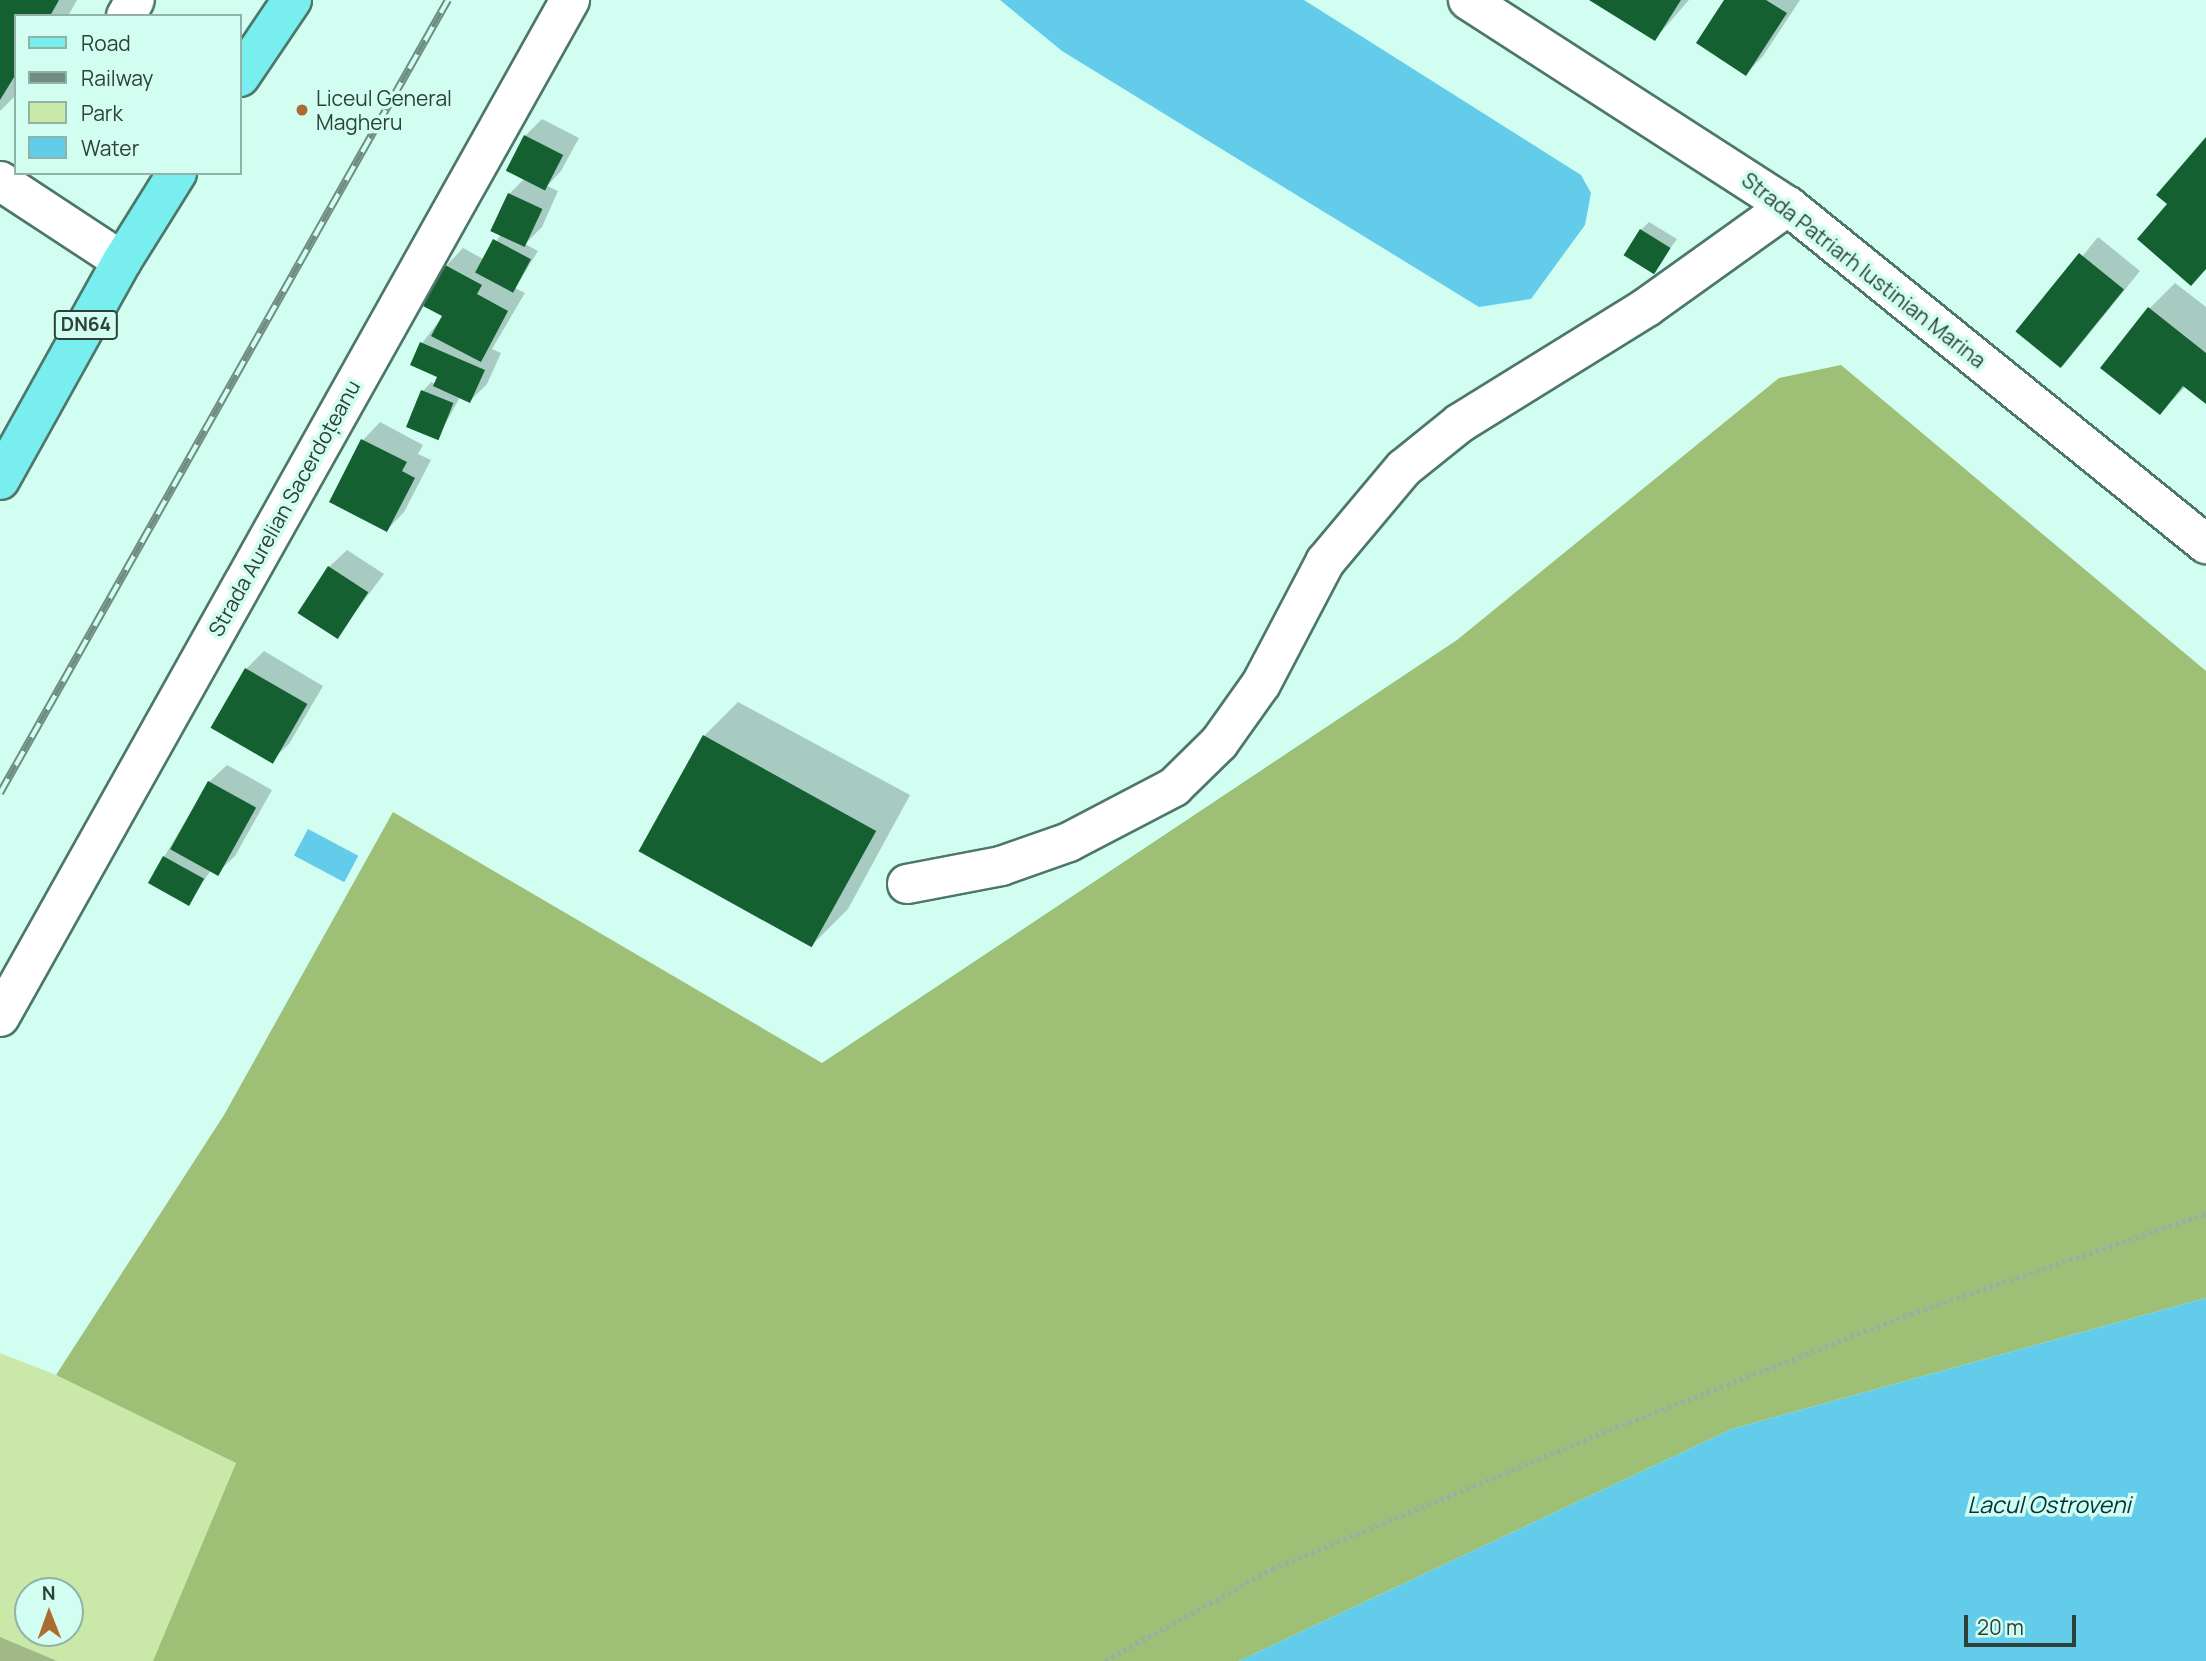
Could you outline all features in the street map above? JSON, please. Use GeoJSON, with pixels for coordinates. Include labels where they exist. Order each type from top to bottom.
{"type":"FeatureCollection","features":[{"type":"Feature","properties":{"kind":"main road"},"geometry":{"type":"LineString","coordinates":[[242,74],[292,0]]}},
{"type":"Feature","properties":{"kind":"main road","name":"DN64"},"geometry":{"type":"LineString","coordinates":[[0,480],[122,261],[176,175]]}},
{"type":"Feature","properties":{"kind":"street","name":"Strada Aurelian Sacerdoțeanu"},"geometry":{"type":"LineString","coordinates":[[0,1017],[570,0]]}},
{"type":"Feature","properties":{"kind":"street","name":"Strada Patriarh Iustinian Marina"},"geometry":{"type":"LineString","coordinates":[[1468,0],[1788,206],[2206,544]]}},
{"type":"Feature","properties":{"kind":"street"},"geometry":{"type":"LineString","coordinates":[[24,184],[122,261]]}},
{"type":"Feature","properties":{"kind":"street"},"geometry":{"type":"LineString","coordinates":[[907,884],[1001,866],[1069,842],[1174,787],[1219,743],[1261,684],[1325,562],[1404,468],[1460,423],[1647,307],[1788,206]]}},
{"type":"Feature","properties":{"kind":"path"},"geometry":{"type":"LineString","coordinates":[[1105,1661],[1272,1569],[1610,1430],[1910,1314],[2206,1214]]}},
{"type":"Feature","properties":{"kind":"green space"},"geometry":{"type":"Polygon","coordinates":[[[1841,365],[2206,671],[2206,1298],[1732,1429],[1239,1661],[153,1661],[236,1463],[56,1375],[224,1115],[393,812],[822,1063],[1457,640],[1779,378],[1841,365]]]}},
{"type":"Feature","properties":{"kind":"green space"},"geometry":{"type":"Polygon","coordinates":[[[0,1353],[56,1375],[236,1463],[153,1661],[0,1661],[0,1353]]]}},
{"type":"Feature","properties":{"kind":"water"},"geometry":{"type":"Polygon","coordinates":[[[1000,0],[1304,0],[1581,175],[1591,193],[1585,225],[1531,299],[1479,307],[1062,51],[1000,0]]]}},
{"type":"Feature","properties":{"kind":"water"},"geometry":{"type":"Polygon","coordinates":[[[308,829],[358,856],[344,882],[294,855],[308,829]]]}},
{"type":"Feature","properties":{"kind":"water","name":"Lacul Ostroveni"},"geometry":{"type":"Polygon","coordinates":[[[2206,1298],[2206,1661],[1239,1661],[1732,1429],[2206,1298]]]}},
{"type":"Feature","properties":{"kind":"building"},"geometry":{"type":"Polygon","coordinates":[[[0,0],[59,0],[51,14],[14,14],[14,77],[0,100],[0,0]]]}},
{"type":"Feature","properties":{"kind":"building"},"geometry":{"type":"Polygon","coordinates":[[[1589,0],[1681,0],[1655,41],[1589,0]]]}},
{"type":"Feature","properties":{"kind":"building"},"geometry":{"type":"Polygon","coordinates":[[[1724,0],[1766,0],[1787,13],[1746,76],[1696,43],[1724,0]]]}},
{"type":"Feature","properties":{"kind":"building"},"geometry":{"type":"Polygon","coordinates":[[[524,135],[563,155],[545,191],[506,171],[524,135]]]}},
{"type":"Feature","properties":{"kind":"building"},"geometry":{"type":"Polygon","coordinates":[[[2206,137],[2206,269],[2191,286],[2137,239],[2167,204],[2156,195],[2206,137]]]}},
{"type":"Feature","properties":{"kind":"building"},"geometry":{"type":"Polygon","coordinates":[[[508,193],[542,209],[525,247],[490,231],[508,193]]]}},
{"type":"Feature","properties":{"kind":"building"},"geometry":{"type":"Polygon","coordinates":[[[1640,229],[1671,248],[1654,274],[1624,255],[1640,229]]]}},
{"type":"Feature","properties":{"kind":"building"},"geometry":{"type":"Polygon","coordinates":[[[493,239],[531,259],[513,293],[475,273],[493,239]]]}},
{"type":"Feature","properties":{"kind":"building"},"geometry":{"type":"Polygon","coordinates":[[[2079,253],[2124,290],[2061,368],[2015,331],[2079,253]]]}},
{"type":"Feature","properties":{"kind":"building"},"geometry":{"type":"Polygon","coordinates":[[[445,265],[482,285],[477,294],[508,311],[481,362],[431,336],[442,316],[423,306],[445,265]]]}},
{"type":"Feature","properties":{"kind":"building"},"geometry":{"type":"Polygon","coordinates":[[[2148,307],[2206,353],[2206,404],[2183,386],[2160,415],[2100,368],[2148,307]]]}},
{"type":"Feature","properties":{"kind":"building"},"geometry":{"type":"Polygon","coordinates":[[[420,342],[485,370],[470,403],[433,386],[437,377],[410,365],[420,342]]]}},
{"type":"Feature","properties":{"kind":"building"},"geometry":{"type":"Polygon","coordinates":[[[421,390],[453,403],[438,440],[406,427],[421,390]]]}},
{"type":"Feature","properties":{"kind":"building"},"geometry":{"type":"Polygon","coordinates":[[[361,439],[407,462],[402,471],[415,478],[387,532],[329,502],[361,439]]]}},
{"type":"Feature","properties":{"kind":"building"},"geometry":{"type":"Polygon","coordinates":[[[328,566],[368,592],[338,639],[298,613],[328,566]]]}},
{"type":"Feature","properties":{"kind":"building"},"geometry":{"type":"Polygon","coordinates":[[[245,668],[307,704],[273,764],[210,728],[245,668]]]}},
{"type":"Feature","properties":{"kind":"building"},"geometry":{"type":"Polygon","coordinates":[[[703,735],[876,831],[812,947],[639,851],[703,735]]]}},
{"type":"Feature","properties":{"kind":"building"},"geometry":{"type":"Polygon","coordinates":[[[208,781],[256,808],[218,876],[170,849],[208,781]]]}},
{"type":"Feature","properties":{"kind":"building"},"geometry":{"type":"Polygon","coordinates":[[[163,856],[204,879],[189,906],[148,883],[163,856]]]}},
{"type":"Feature","properties":{"kind":"railway"},"geometry":{"type":"LineString","coordinates":[[0,793],[448,0]]}},
{"type":"Feature","properties":{"kind":"place","name":"Liceul General Magheru"},"geometry":{"type":"Point","coordinates":[302,110]}}]}
